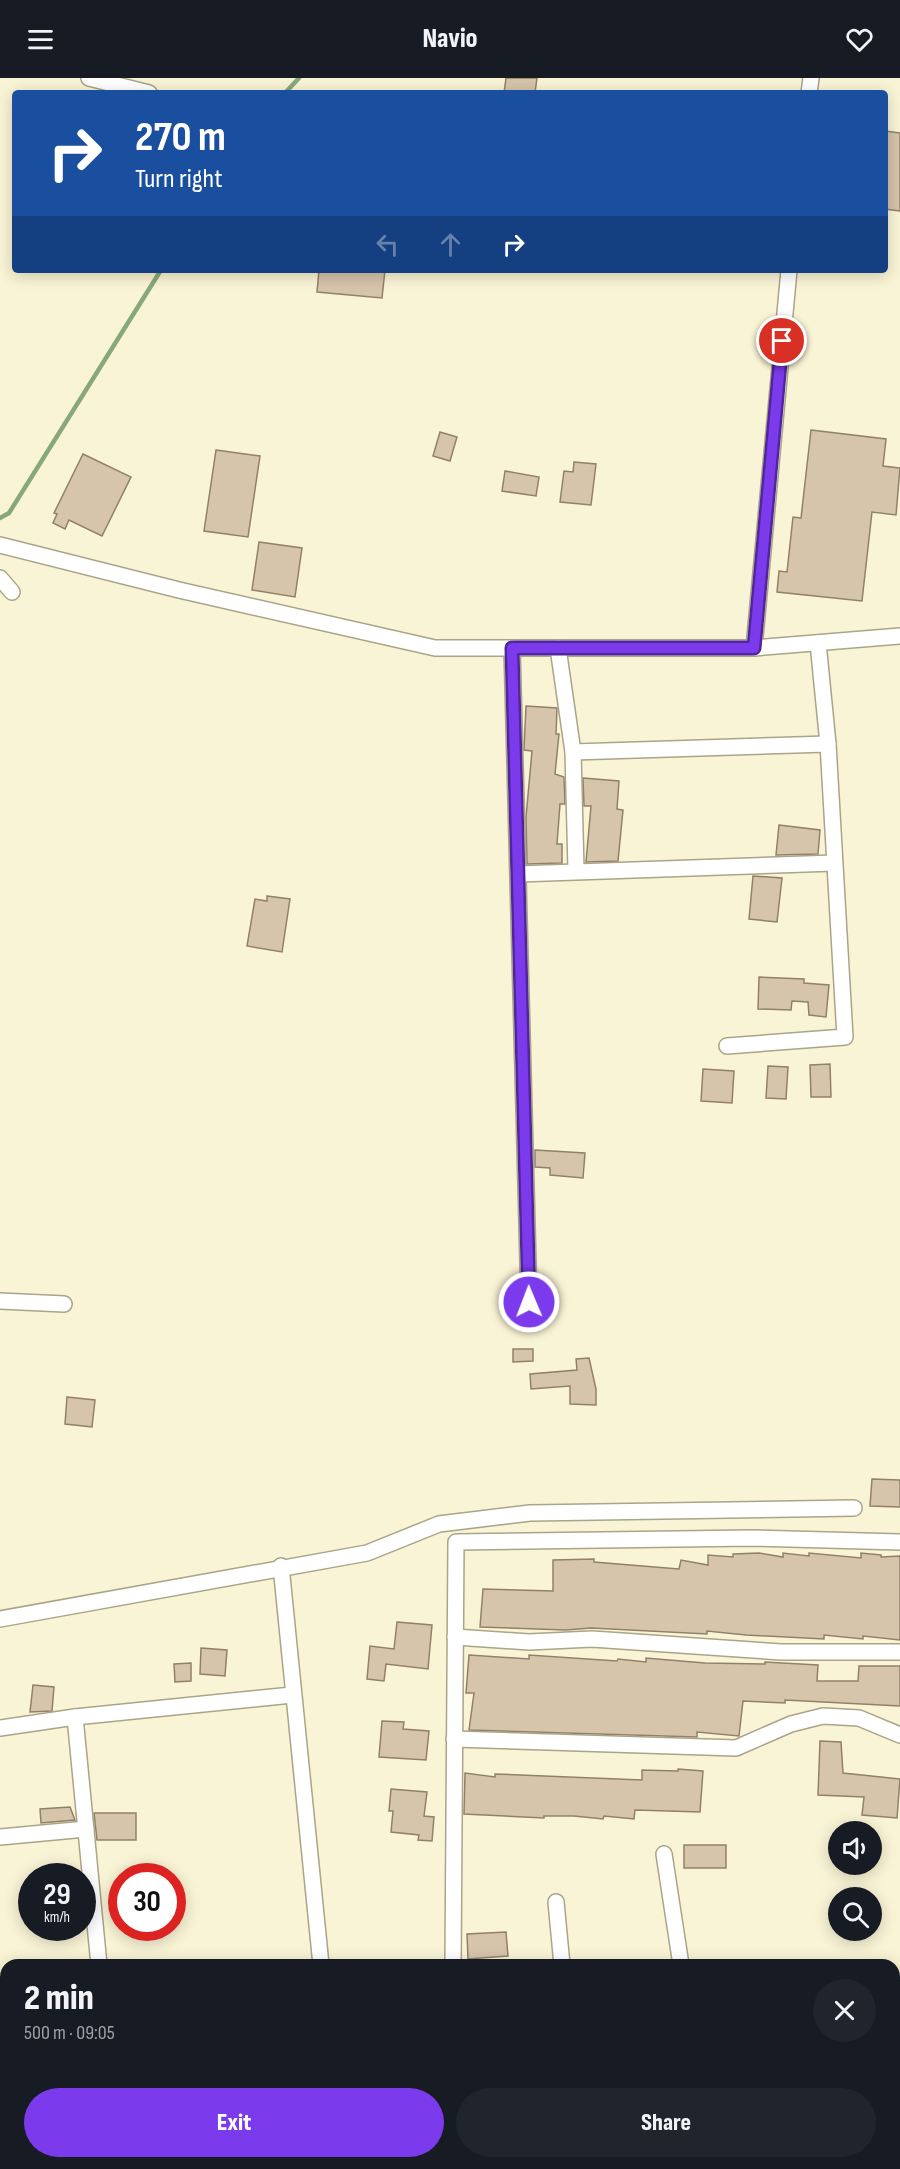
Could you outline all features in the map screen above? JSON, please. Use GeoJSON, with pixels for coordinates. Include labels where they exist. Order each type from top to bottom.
{"type":"FeatureCollection","features":[{"type":"Feature","properties":{"kind":"street"},"geometry":{"type":"LineString","coordinates":[[89,78],[137,90]]}},
{"type":"Feature","properties":{"kind":"street"},"geometry":{"type":"LineString","coordinates":[[754,648],[789,273]]}},
{"type":"Feature","properties":{"kind":"street"},"geometry":{"type":"LineString","coordinates":[[8,547],[179,590],[435,648],[754,648],[900,636]]}},
{"type":"Feature","properties":{"kind":"street"},"geometry":{"type":"LineString","coordinates":[[0,578],[12,592]]}},
{"type":"Feature","properties":{"kind":"street"},"geometry":{"type":"LineString","coordinates":[[727,1046],[845,1037],[828,744],[818,643]]}},
{"type":"Feature","properties":{"kind":"street"},"geometry":{"type":"LineString","coordinates":[[512,648],[529,1302]]}},
{"type":"Feature","properties":{"kind":"street"},"geometry":{"type":"LineString","coordinates":[[558,648],[573,752],[576,870]]}},
{"type":"Feature","properties":{"kind":"street"},"geometry":{"type":"LineString","coordinates":[[573,752],[828,744]]}},
{"type":"Feature","properties":{"kind":"street"},"geometry":{"type":"LineString","coordinates":[[518,874],[576,870],[834,863]]}},
{"type":"Feature","properties":{"kind":"street"},"geometry":{"type":"LineString","coordinates":[[0,1301],[64,1304]]}},
{"type":"Feature","properties":{"kind":"street"},"geometry":{"type":"LineString","coordinates":[[0,1619],[281,1566],[367,1553],[439,1524],[530,1512],[854,1508]]}},
{"type":"Feature","properties":{"kind":"street"},"geometry":{"type":"LineString","coordinates":[[453,1959],[456,1542],[752,1538],[900,1542]]}},
{"type":"Feature","properties":{"kind":"street"},"geometry":{"type":"LineString","coordinates":[[281,1566],[292,1695],[320,1959]]}},
{"type":"Feature","properties":{"kind":"street"},"geometry":{"type":"LineString","coordinates":[[455,1637],[529,1642],[592,1639],[781,1652],[900,1652]]}},
{"type":"Feature","properties":{"kind":"street"},"geometry":{"type":"LineString","coordinates":[[0,1728],[75,1717],[292,1695]]}},
{"type":"Feature","properties":{"kind":"street"},"geometry":{"type":"LineString","coordinates":[[454,1739],[736,1748],[781,1728],[823,1716],[859,1718],[900,1735]]}},
{"type":"Feature","properties":{"kind":"street"},"geometry":{"type":"LineString","coordinates":[[75,1717],[98,1959]]}},
{"type":"Feature","properties":{"kind":"street"},"geometry":{"type":"LineString","coordinates":[[0,1837],[86,1828]]}},
{"type":"Feature","properties":{"kind":"street"},"geometry":{"type":"LineString","coordinates":[[664,1854],[680,1959]]}},
{"type":"Feature","properties":{"kind":"street"},"geometry":{"type":"LineString","coordinates":[[556,1902],[561,1959]]}},
{"type":"Feature","properties":{"kind":"building"},"geometry":{"type":"Polygon","coordinates":[[[506,78],[537,78],[535,90],[504,90],[506,78]]]}},
{"type":"Feature","properties":{"kind":"building"},"geometry":{"type":"Polygon","coordinates":[[[888,131],[900,133],[900,211],[888,209],[888,131]]]}},
{"type":"Feature","properties":{"kind":"building"},"geometry":{"type":"Polygon","coordinates":[[[319,273],[385,273],[382,298],[317,292],[319,273]]]}},
{"type":"Feature","properties":{"kind":"building"},"geometry":{"type":"Polygon","coordinates":[[[811,430],[886,439],[883,466],[900,468],[896,515],[872,512],[862,601],[777,592],[779,571],[787,572],[793,517],[801,518],[811,430]]]}},
{"type":"Feature","properties":{"kind":"building"},"geometry":{"type":"Polygon","coordinates":[[[440,432],[457,437],[450,461],[433,456],[440,432]]]}},
{"type":"Feature","properties":{"kind":"building"},"geometry":{"type":"Polygon","coordinates":[[[216,450],[260,456],[248,537],[204,531],[216,450]]]}},
{"type":"Feature","properties":{"kind":"building"},"geometry":{"type":"Polygon","coordinates":[[[83,454],[131,477],[102,536],[69,520],[65,529],[53,523],[57,514],[54,513],[83,454]]]}},
{"type":"Feature","properties":{"kind":"building"},"geometry":{"type":"Polygon","coordinates":[[[574,462],[596,464],[591,505],[560,502],[564,471],[573,472],[574,462]]]}},
{"type":"Feature","properties":{"kind":"building"},"geometry":{"type":"Polygon","coordinates":[[[505,471],[539,477],[536,496],[502,491],[505,471]]]}},
{"type":"Feature","properties":{"kind":"building"},"geometry":{"type":"Polygon","coordinates":[[[259,542],[302,548],[295,597],[252,590],[259,542]]]}},
{"type":"Feature","properties":{"kind":"building"},"geometry":{"type":"Polygon","coordinates":[[[526,706],[557,708],[556,734],[559,734],[555,774],[564,777],[565,804],[560,804],[557,844],[562,844],[562,863],[527,864],[526,817],[532,751],[524,750],[526,706]]]}},
{"type":"Feature","properties":{"kind":"building"},"geometry":{"type":"Polygon","coordinates":[[[583,778],[619,781],[617,809],[623,810],[618,861],[586,862],[591,806],[584,806],[583,778]]]}},
{"type":"Feature","properties":{"kind":"building"},"geometry":{"type":"Polygon","coordinates":[[[779,825],[820,830],[818,854],[776,855],[779,825]]]}},
{"type":"Feature","properties":{"kind":"building"},"geometry":{"type":"Polygon","coordinates":[[[753,876],[782,878],[777,922],[749,919],[753,876]]]}},
{"type":"Feature","properties":{"kind":"building"},"geometry":{"type":"Polygon","coordinates":[[[267,896],[290,899],[282,952],[247,946],[255,899],[267,901],[267,896]]]}},
{"type":"Feature","properties":{"kind":"building"},"geometry":{"type":"Polygon","coordinates":[[[759,977],[804,979],[804,983],[829,985],[826,1017],[809,1015],[808,1002],[792,1001],[791,1010],[758,1009],[759,977]]]}},
{"type":"Feature","properties":{"kind":"building"},"geometry":{"type":"Polygon","coordinates":[[[830,1064],[831,1097],[811,1097],[810,1065],[830,1064]]]}},
{"type":"Feature","properties":{"kind":"building"},"geometry":{"type":"Polygon","coordinates":[[[768,1066],[788,1067],[786,1099],[766,1098],[768,1066]]]}},
{"type":"Feature","properties":{"kind":"building"},"geometry":{"type":"Polygon","coordinates":[[[703,1069],[734,1071],[732,1103],[701,1101],[703,1069]]]}},
{"type":"Feature","properties":{"kind":"building"},"geometry":{"type":"Polygon","coordinates":[[[535,1150],[585,1153],[583,1178],[550,1175],[550,1168],[535,1167],[535,1150]]]}},
{"type":"Feature","properties":{"kind":"building"},"geometry":{"type":"Polygon","coordinates":[[[513,1349],[533,1349],[533,1361],[513,1362],[513,1349]]]}},
{"type":"Feature","properties":{"kind":"building"},"geometry":{"type":"Polygon","coordinates":[[[589,1358],[596,1389],[596,1405],[570,1404],[570,1386],[531,1389],[530,1374],[577,1370],[576,1359],[589,1358]]]}},
{"type":"Feature","properties":{"kind":"building"},"geometry":{"type":"Polygon","coordinates":[[[67,1397],[95,1400],[92,1427],[65,1424],[67,1397]]]}},
{"type":"Feature","properties":{"kind":"building"},"geometry":{"type":"Polygon","coordinates":[[[872,1479],[900,1480],[900,1507],[870,1506],[872,1479]]]}},
{"type":"Feature","properties":{"kind":"building"},"geometry":{"type":"Polygon","coordinates":[[[759,1553],[783,1557],[783,1553],[861,1558],[861,1553],[881,1555],[881,1557],[900,1556],[900,1640],[824,1635],[824,1639],[707,1631],[707,1634],[591,1628],[566,1630],[480,1627],[483,1589],[553,1591],[553,1560],[594,1559],[594,1562],[679,1569],[681,1560],[708,1565],[708,1555],[733,1557],[733,1554],[759,1553]]]}},
{"type":"Feature","properties":{"kind":"building"},"geometry":{"type":"Polygon","coordinates":[[[397,1622],[432,1625],[428,1669],[386,1664],[384,1681],[367,1679],[370,1646],[394,1649],[397,1622]]]}},
{"type":"Feature","properties":{"kind":"building"},"geometry":{"type":"Polygon","coordinates":[[[201,1648],[227,1650],[225,1676],[200,1674],[201,1648]]]}},
{"type":"Feature","properties":{"kind":"building"},"geometry":{"type":"Polygon","coordinates":[[[469,1655],[529,1659],[529,1655],[617,1661],[618,1659],[646,1662],[646,1658],[705,1663],[765,1664],[765,1662],[818,1665],[817,1681],[858,1681],[859,1666],[900,1666],[900,1706],[785,1700],[785,1703],[743,1701],[739,1736],[697,1732],[697,1737],[469,1730],[474,1693],[466,1693],[469,1655]]]}},
{"type":"Feature","properties":{"kind":"building"},"geometry":{"type":"Polygon","coordinates":[[[191,1663],[191,1681],[175,1682],[174,1664],[191,1663]]]}},
{"type":"Feature","properties":{"kind":"building"},"geometry":{"type":"Polygon","coordinates":[[[33,1685],[54,1687],[52,1711],[30,1712],[33,1685]]]}},
{"type":"Feature","properties":{"kind":"building"},"geometry":{"type":"Polygon","coordinates":[[[382,1721],[404,1722],[403,1729],[429,1731],[426,1760],[379,1757],[382,1721]]]}},
{"type":"Feature","properties":{"kind":"building"},"geometry":{"type":"Polygon","coordinates":[[[820,1741],[841,1742],[843,1773],[900,1779],[897,1818],[862,1815],[864,1797],[818,1795],[820,1741]]]}},
{"type":"Feature","properties":{"kind":"building"},"geometry":{"type":"Polygon","coordinates":[[[678,1769],[703,1771],[700,1812],[635,1810],[634,1819],[604,1816],[603,1819],[574,1816],[544,1816],[544,1818],[464,1814],[465,1773],[495,1777],[495,1774],[642,1780],[642,1770],[678,1771],[678,1769]]]}},
{"type":"Feature","properties":{"kind":"building"},"geometry":{"type":"Polygon","coordinates":[[[391,1789],[427,1792],[424,1816],[434,1817],[432,1841],[418,1840],[419,1835],[391,1832],[393,1811],[389,1811],[391,1789]]]}},
{"type":"Feature","properties":{"kind":"building"},"geometry":{"type":"Polygon","coordinates":[[[70,1807],[75,1820],[41,1823],[40,1809],[70,1807]]]}},
{"type":"Feature","properties":{"kind":"building"},"geometry":{"type":"Polygon","coordinates":[[[94,1813],[136,1813],[136,1840],[97,1840],[94,1813]]]}},
{"type":"Feature","properties":{"kind":"building"},"geometry":{"type":"Polygon","coordinates":[[[684,1845],[726,1845],[726,1868],[684,1868],[684,1845]]]}},
{"type":"Feature","properties":{"kind":"building"},"geometry":{"type":"Polygon","coordinates":[[[506,1932],[508,1956],[468,1959],[467,1934],[506,1932]]]}},
{"type":"Feature","properties":{"kind":"waterway"},"geometry":{"type":"LineString","coordinates":[[288,90],[299,78]]}},
{"type":"Feature","properties":{"kind":"waterway"},"geometry":{"type":"LineString","coordinates":[[0,518],[9,513],[159,273]]}},
{"type":"Feature","properties":{"kind":"route"},"geometry":{"type":"LineString","coordinates":[[529,1302],[512,648],[754,648],[782,341]]}}]}
